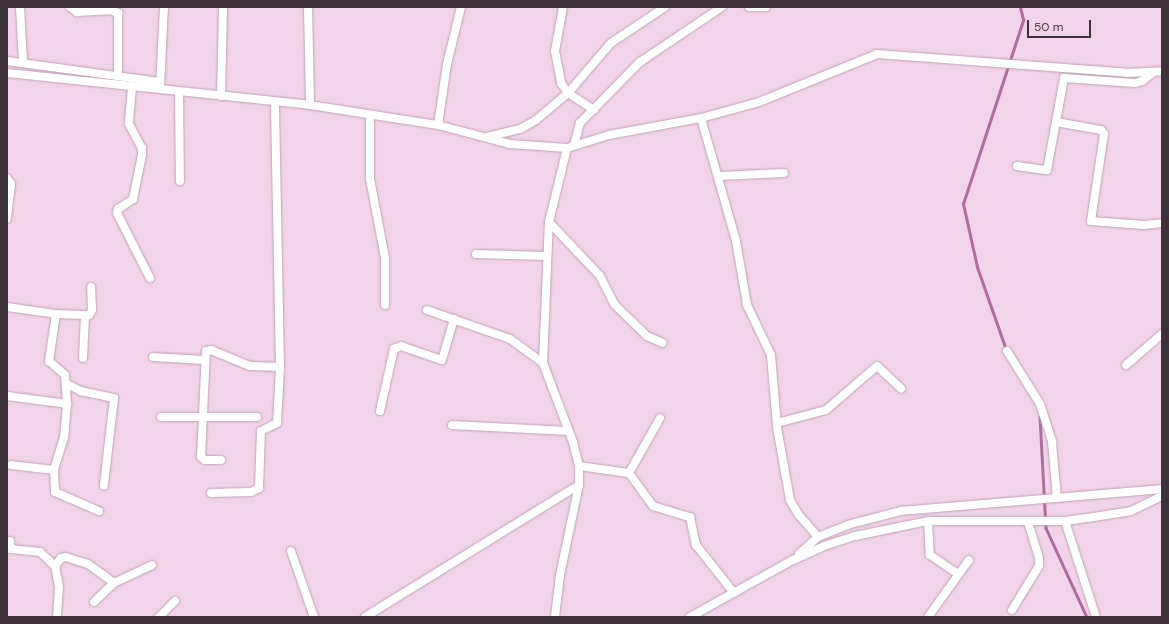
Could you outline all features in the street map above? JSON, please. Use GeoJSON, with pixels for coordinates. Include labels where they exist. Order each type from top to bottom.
{"type":"FeatureCollection","features":[{"type":"Feature","properties":{"kind":"street"},"geometry":{"type":"LineString","coordinates":[[20,7],[23,62]]}},
{"type":"Feature","properties":{"kind":"street"},"geometry":{"type":"LineString","coordinates":[[70,7],[76,12],[111,10],[118,13],[118,76]]}},
{"type":"Feature","properties":{"kind":"street"},"geometry":{"type":"LineString","coordinates":[[160,90],[164,7]]}},
{"type":"Feature","properties":{"kind":"street"},"geometry":{"type":"LineString","coordinates":[[222,96],[223,7]]}},
{"type":"Feature","properties":{"kind":"street"},"geometry":{"type":"LineString","coordinates":[[308,7],[310,105]]}},
{"type":"Feature","properties":{"kind":"street"},"geometry":{"type":"LineString","coordinates":[[438,126],[447,64],[461,7]]}},
{"type":"Feature","properties":{"kind":"street"},"geometry":{"type":"LineString","coordinates":[[563,7],[556,60],[561,83],[568,93],[594,110]]}},
{"type":"Feature","properties":{"kind":"street"},"geometry":{"type":"LineString","coordinates":[[485,138],[525,127],[568,93],[612,43],[665,7]]}},
{"type":"Feature","properties":{"kind":"street"},"geometry":{"type":"LineString","coordinates":[[555,617],[560,575],[579,485],[579,466],[543,363],[549,222],[570,146],[577,128],[640,62],[722,7]]}},
{"type":"Feature","properties":{"kind":"street"},"geometry":{"type":"LineString","coordinates":[[749,7],[766,7]]}},
{"type":"Feature","properties":{"kind":"street"},"geometry":{"type":"LineString","coordinates":[[7,73],[310,105],[438,126],[510,144],[570,146],[609,135],[702,118],[759,102],[811,83],[863,59],[888,53],[1084,68],[1127,73],[1158,72]]}},
{"type":"Feature","properties":{"kind":"street"},"geometry":{"type":"LineString","coordinates":[[7,61],[160,82]]}},
{"type":"Feature","properties":{"kind":"street"},"geometry":{"type":"LineString","coordinates":[[1017,166],[1047,170],[1063,80],[1066,77],[1135,83],[1142,81],[1158,72]]}},
{"type":"Feature","properties":{"kind":"street"},"geometry":{"type":"LineString","coordinates":[[132,87],[129,124],[142,148],[142,155],[133,199],[118,209],[117,213],[150,278]]}},
{"type":"Feature","properties":{"kind":"street"},"geometry":{"type":"LineString","coordinates":[[179,92],[180,182]]}},
{"type":"Feature","properties":{"kind":"street"},"geometry":{"type":"LineString","coordinates":[[211,493],[251,492],[259,488],[261,431],[277,423],[280,367],[276,102]]}},
{"type":"Feature","properties":{"kind":"street"},"geometry":{"type":"LineString","coordinates":[[370,115],[370,179],[385,258],[385,305]]}},
{"type":"Feature","properties":{"kind":"street"},"geometry":{"type":"LineString","coordinates":[[702,118],[720,176],[736,241],[745,299],[771,355],[777,423],[793,506],[818,537]]}},
{"type":"Feature","properties":{"kind":"street"},"geometry":{"type":"LineString","coordinates":[[1056,122],[1101,130],[1104,134],[1091,220],[1144,225],[1162,223]]}},
{"type":"Feature","properties":{"kind":"street"},"geometry":{"type":"LineString","coordinates":[[720,176],[784,173]]}},
{"type":"Feature","properties":{"kind":"street"},"geometry":{"type":"LineString","coordinates":[[7,178],[11,184],[7,219]]}},
{"type":"Feature","properties":{"kind":"street"},"geometry":{"type":"LineString","coordinates":[[549,222],[600,276],[614,304],[647,336],[663,343]]}},
{"type":"Feature","properties":{"kind":"street"},"geometry":{"type":"LineString","coordinates":[[476,254],[547,256]]}},
{"type":"Feature","properties":{"kind":"street"},"geometry":{"type":"LineString","coordinates":[[7,307],[56,314],[85,316],[89,315],[92,310],[92,287]]}},
{"type":"Feature","properties":{"kind":"street"},"geometry":{"type":"LineString","coordinates":[[427,310],[510,339],[543,363]]}},
{"type":"Feature","properties":{"kind":"street"},"geometry":{"type":"LineString","coordinates":[[56,314],[49,361],[63,373],[67,384],[64,436],[54,470],[56,494],[99,511]]}},
{"type":"Feature","properties":{"kind":"street"},"geometry":{"type":"LineString","coordinates":[[83,358],[85,316]]}},
{"type":"Feature","properties":{"kind":"street"},"geometry":{"type":"LineString","coordinates":[[380,411],[394,349],[401,346],[442,360],[454,319]]}},
{"type":"Feature","properties":{"kind":"street"},"geometry":{"type":"LineString","coordinates":[[1126,365],[1162,334]]}},
{"type":"Feature","properties":{"kind":"street"},"geometry":{"type":"LineString","coordinates":[[221,460],[205,460],[201,457],[204,360],[206,351],[211,350],[250,366],[280,367]]}},
{"type":"Feature","properties":{"kind":"street"},"geometry":{"type":"LineString","coordinates":[[1007,352],[1040,404],[1052,442],[1054,498]]}},
{"type":"Feature","properties":{"kind":"street"},"geometry":{"type":"LineString","coordinates":[[153,357],[204,360]]}},
{"type":"Feature","properties":{"kind":"street"},"geometry":{"type":"LineString","coordinates":[[777,423],[826,410],[876,366],[901,388]]}},
{"type":"Feature","properties":{"kind":"street"},"geometry":{"type":"LineString","coordinates":[[67,384],[81,391],[114,398],[104,486]]}},
{"type":"Feature","properties":{"kind":"street"},"geometry":{"type":"LineString","coordinates":[[7,396],[67,404]]}},
{"type":"Feature","properties":{"kind":"street"},"geometry":{"type":"LineString","coordinates":[[162,417],[257,417]]}},
{"type":"Feature","properties":{"kind":"street"},"geometry":{"type":"LineString","coordinates":[[629,473],[660,418]]}},
{"type":"Feature","properties":{"kind":"street"},"geometry":{"type":"LineString","coordinates":[[452,425],[568,431]]}},
{"type":"Feature","properties":{"kind":"street"},"geometry":{"type":"LineString","coordinates":[[11,465],[54,470]]}},
{"type":"Feature","properties":{"kind":"street"},"geometry":{"type":"LineString","coordinates":[[579,466],[629,473],[653,506],[690,517],[696,545],[734,593]]}},
{"type":"Feature","properties":{"kind":"street"},"geometry":{"type":"LineString","coordinates":[[365,617],[579,485]]}},
{"type":"Feature","properties":{"kind":"street"},"geometry":{"type":"LineString","coordinates":[[793,560],[818,537],[847,525],[901,511],[1027,502],[1054,498],[1162,489]]}},
{"type":"Feature","properties":{"kind":"street"},"geometry":{"type":"LineString","coordinates":[[690,617],[793,560],[824,546],[855,536],[928,521],[1065,521],[1131,511],[1162,496]]}},
{"type":"Feature","properties":{"kind":"street"},"geometry":{"type":"LineString","coordinates":[[928,521],[930,555],[958,574]]}},
{"type":"Feature","properties":{"kind":"street"},"geometry":{"type":"LineString","coordinates":[[1012,610],[1040,562],[1028,521]]}},
{"type":"Feature","properties":{"kind":"street"},"geometry":{"type":"LineString","coordinates":[[1065,521],[1096,617]]}},
{"type":"Feature","properties":{"kind":"street"},"geometry":{"type":"LineString","coordinates":[[10,541],[11,549],[40,552],[55,566],[58,587],[57,617]]}},
{"type":"Feature","properties":{"kind":"street"},"geometry":{"type":"LineString","coordinates":[[291,551],[314,617]]}},
{"type":"Feature","properties":{"kind":"street"},"geometry":{"type":"LineString","coordinates":[[55,566],[61,558],[66,557],[88,564],[114,583]]}},
{"type":"Feature","properties":{"kind":"street"},"geometry":{"type":"LineString","coordinates":[[928,617],[969,560]]}},
{"type":"Feature","properties":{"kind":"street"},"geometry":{"type":"LineString","coordinates":[[94,602],[114,583],[152,565]]}},
{"type":"Feature","properties":{"kind":"street"},"geometry":{"type":"LineString","coordinates":[[159,617],[175,601]]}},
{"type":"Feature","properties":{"kind":"waterway"},"geometry":{"type":"LineString","coordinates":[[1006,350],[977,267],[963,204],[1023,20],[1020,7]]}},
{"type":"Feature","properties":{"kind":"waterway"},"geometry":{"type":"LineString","coordinates":[[1040,417],[1046,528],[1087,617]]}}]}
